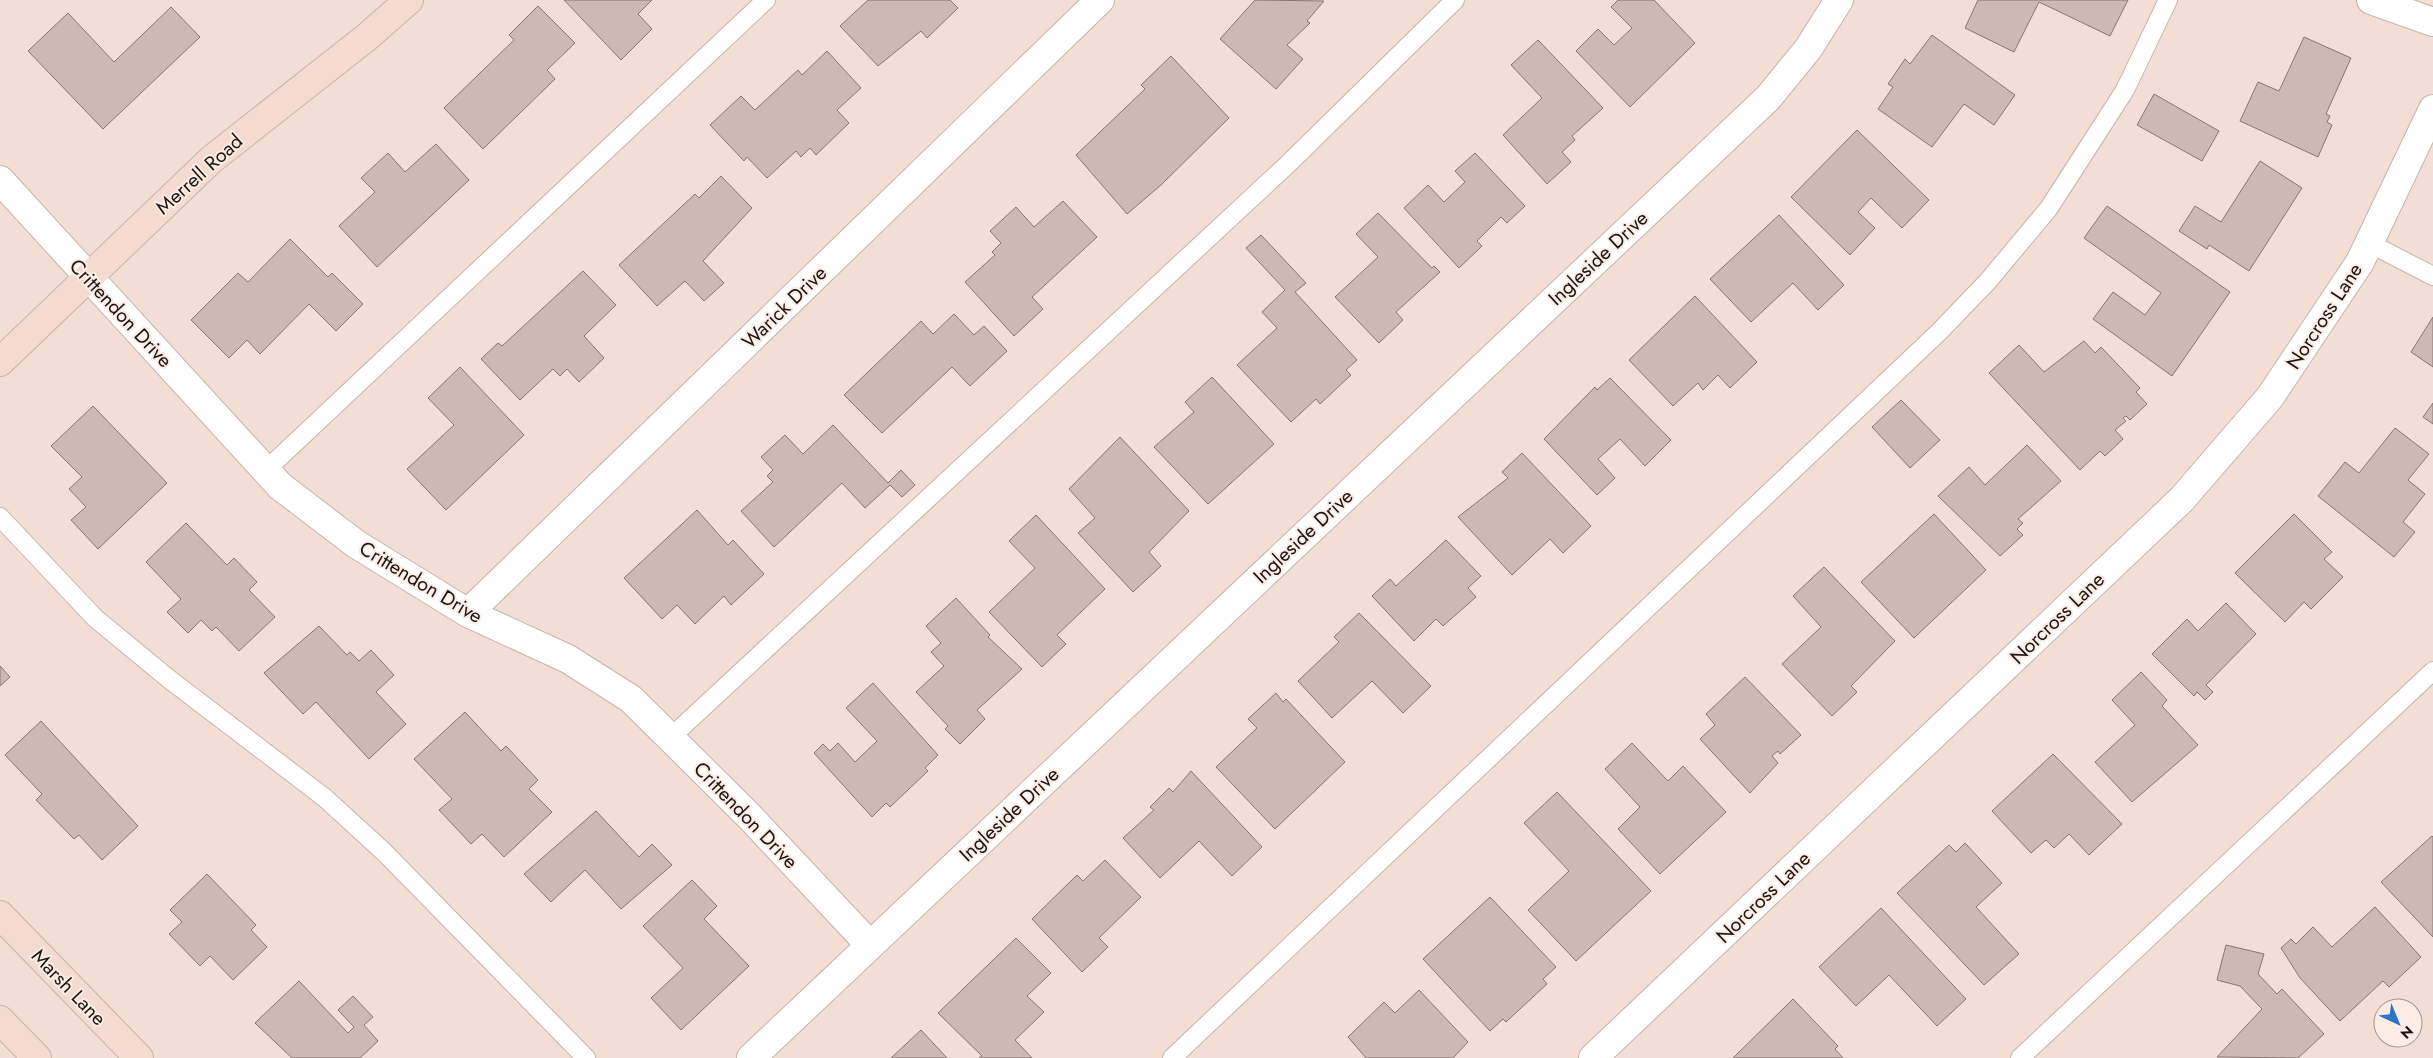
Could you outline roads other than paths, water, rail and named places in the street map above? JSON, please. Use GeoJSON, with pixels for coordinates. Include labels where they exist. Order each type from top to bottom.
{"type":"FeatureCollection","features":[{"type":"Feature","properties":{"kind":"street","name":"Merrell Road"},"geometry":{"type":"LineString","coordinates":[[0,362],[212,159],[367,37],[409,0]]}},
{"type":"Feature","properties":{"kind":"street","name":"Warick Drive"},"geometry":{"type":"LineString","coordinates":[[468,613],[1100,0]]}},
{"type":"Feature","properties":{"kind":"street","name":"Ingleside Drive"},"geometry":{"type":"LineString","coordinates":[[751,1058],[1768,98],[1808,49],[1839,0]]}},
{"type":"Feature","properties":{"kind":"street"},"geometry":{"type":"LineString","coordinates":[[2371,0],[2433,22]]}},
{"type":"Feature","properties":{"kind":"street","name":"Norcross Lane"},"geometry":{"type":"LineString","coordinates":[[1593,1058],[2182,499],[2270,397],[2360,262],[2433,109]]}},
{"type":"Feature","properties":{"kind":"street","name":"Crittendon Drive"},"geometry":{"type":"LineString","coordinates":[[0,180],[280,486],[356,544],[468,613],[568,659],[631,699],[749,816],[870,945]]}},
{"type":"Feature","properties":{"kind":"street","name":"Marsh Lane"},"geometry":{"type":"LineString","coordinates":[[0,915],[139,1058]]}},
{"type":"Feature","properties":{"kind":"street"},"geometry":{"type":"LineString","coordinates":[[0,1020],[37,1058]]}},
{"type":"Feature","properties":{"kind":"lane"},"geometry":{"type":"LineString","coordinates":[[266,470],[766,0]]}},
{"type":"Feature","properties":{"kind":"lane"},"geometry":{"type":"LineString","coordinates":[[670,738],[1288,164],[1455,0]]}},
{"type":"Feature","properties":{"kind":"lane"},"geometry":{"type":"LineString","coordinates":[[1172,1058],[1938,332],[1988,280],[2049,208],[2124,90],[2168,0]]}},
{"type":"Feature","properties":{"kind":"lane"},"geometry":{"type":"LineString","coordinates":[[2369,243],[2433,276]]}},
{"type":"Feature","properties":{"kind":"lane"},"geometry":{"type":"LineString","coordinates":[[0,517],[95,618],[169,679],[325,798],[378,846],[586,1058]]}},
{"type":"Feature","properties":{"kind":"lane"},"geometry":{"type":"LineString","coordinates":[[2020,1058],[2433,671]]}}]}
